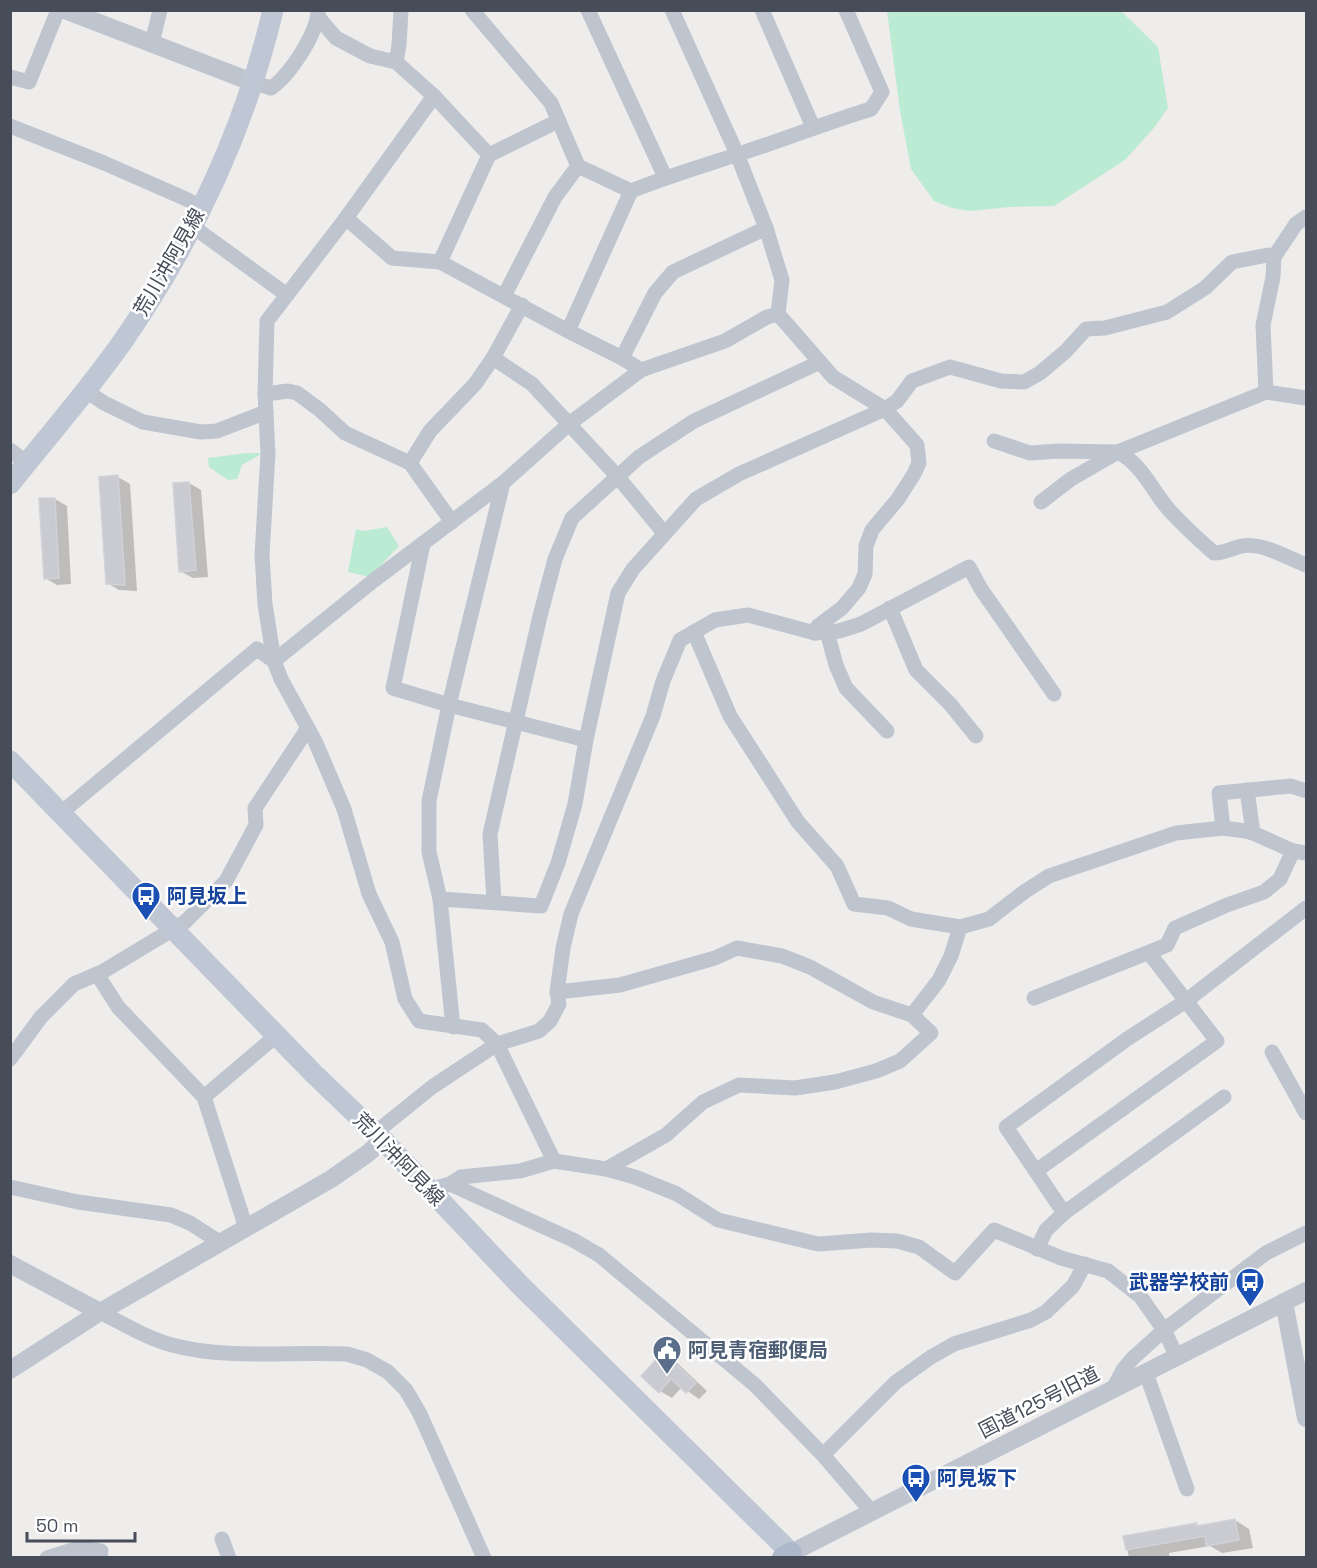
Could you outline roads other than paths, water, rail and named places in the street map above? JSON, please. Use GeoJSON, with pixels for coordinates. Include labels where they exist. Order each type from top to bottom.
{"type":"FeatureCollection","features":[{"type":"Feature","properties":{"kind":"main road","name":"荒川沖阿見線"},"geometry":{"type":"LineString","coordinates":[[10,484],[86,391],[123,340],[154,294],[192,226],[240,121],[273,10]]}},
{"type":"Feature","properties":{"kind":"main road","name":"荒川沖阿見線"},"geometry":{"type":"LineString","coordinates":[[10,761],[379,1137],[440,1187],[519,1284],[790,1556]]}},
{"type":"Feature","properties":{"kind":"street"},"geometry":{"type":"LineString","coordinates":[[10,77],[29,82],[58,10]]}},
{"type":"Feature","properties":{"kind":"street"},"geometry":{"type":"LineString","coordinates":[[65,10],[271,88],[282,81],[308,40],[318,14]]}},
{"type":"Feature","properties":{"kind":"street"},"geometry":{"type":"LineString","coordinates":[[152,43],[160,10]]}},
{"type":"Feature","properties":{"kind":"street"},"geometry":{"type":"LineString","coordinates":[[396,62],[401,10]]}},
{"type":"Feature","properties":{"kind":"street"},"geometry":{"type":"LineString","coordinates":[[472,10],[551,103],[578,166],[631,191]]}},
{"type":"Feature","properties":{"kind":"street"},"geometry":{"type":"LineString","coordinates":[[588,10],[665,177]]}},
{"type":"Feature","properties":{"kind":"street"},"geometry":{"type":"LineString","coordinates":[[672,10],[738,154],[766,228],[782,280],[778,314],[832,377],[885,409],[917,445],[919,463],[898,499],[872,530],[866,546],[865,574],[859,588],[842,608],[818,626],[846,688],[886,730]]}},
{"type":"Feature","properties":{"kind":"street"},"geometry":{"type":"LineString","coordinates":[[762,10],[813,127]]}},
{"type":"Feature","properties":{"kind":"street"},"geometry":{"type":"LineString","coordinates":[[568,332],[631,191],[665,177],[871,108],[882,92],[846,10]]}},
{"type":"Feature","properties":{"kind":"street"},"geometry":{"type":"LineString","coordinates":[[318,14],[336,38],[370,56],[396,62],[434,96],[489,155]]}},
{"type":"Feature","properties":{"kind":"street"},"geometry":{"type":"LineString","coordinates":[[434,96],[346,218],[267,321],[265,394],[268,454],[262,555],[265,604],[274,661],[280,679],[308,728],[345,809],[369,894],[392,942],[405,999],[419,1022],[482,1030],[497,1044],[554,1161]]}},
{"type":"Feature","properties":{"kind":"street"},"geometry":{"type":"LineString","coordinates":[[440,262],[489,155],[558,121]]}},
{"type":"Feature","properties":{"kind":"street"},"geometry":{"type":"LineString","coordinates":[[10,126],[104,163],[201,207]]}},
{"type":"Feature","properties":{"kind":"street"},"geometry":{"type":"LineString","coordinates":[[504,296],[555,197],[578,166]]}},
{"type":"Feature","properties":{"kind":"street"},"geometry":{"type":"LineString","coordinates":[[1266,392],[1263,325],[1273,277],[1274,257],[1296,224],[1306,217]]}},
{"type":"Feature","properties":{"kind":"street"},"geometry":{"type":"LineString","coordinates":[[346,218],[392,258],[440,262],[641,370]]}},
{"type":"Feature","properties":{"kind":"street"},"geometry":{"type":"LineString","coordinates":[[192,226],[287,295]]}},
{"type":"Feature","properties":{"kind":"street"},"geometry":{"type":"LineString","coordinates":[[622,358],[655,293],[673,272],[766,228]]}},
{"type":"Feature","properties":{"kind":"street"},"geometry":{"type":"LineString","coordinates":[[440,899],[541,906],[558,863],[575,804],[586,740],[618,593],[633,569],[696,499],[739,474],[885,409],[897,401],[912,381],[950,367],[1001,381],[1024,382],[1040,373],[1066,351],[1086,329],[1105,328],[1167,312],[1205,288],[1232,262],[1268,255],[1274,257]]}},
{"type":"Feature","properties":{"kind":"street"},"geometry":{"type":"LineString","coordinates":[[410,463],[429,431],[475,384],[493,358],[522,305]]}},
{"type":"Feature","properties":{"kind":"street"},"geometry":{"type":"LineString","coordinates":[[274,661],[347,601],[503,483],[569,424],[641,370],[725,341],[767,317],[778,314]]}},
{"type":"Feature","properties":{"kind":"street"},"geometry":{"type":"LineString","coordinates":[[493,358],[532,384],[618,477],[664,533]]}},
{"type":"Feature","properties":{"kind":"street"},"geometry":{"type":"LineString","coordinates":[[494,902],[490,834],[555,559],[572,518],[639,457],[694,421],[820,362]]}},
{"type":"Feature","properties":{"kind":"street"},"geometry":{"type":"LineString","coordinates":[[86,391],[104,403],[143,422],[201,432],[218,431],[266,412]]}},
{"type":"Feature","properties":{"kind":"street"},"geometry":{"type":"LineString","coordinates":[[265,394],[288,391],[297,393],[345,433],[410,463],[452,522]]}},
{"type":"Feature","properties":{"kind":"street"},"geometry":{"type":"LineString","coordinates":[[1041,502],[1071,479],[1118,452],[1266,392],[1306,398]]}},
{"type":"Feature","properties":{"kind":"street"},"geometry":{"type":"LineString","coordinates":[[994,441],[1030,453],[1118,452],[1127,456],[1169,510],[1214,553],[1224,553],[1243,546],[1257,546],[1306,565]]}},
{"type":"Feature","properties":{"kind":"street"},"geometry":{"type":"LineString","coordinates":[[10,450],[27,463]]}},
{"type":"Feature","properties":{"kind":"street"},"geometry":{"type":"LineString","coordinates":[[453,1027],[440,899],[429,852],[429,801],[449,705],[503,483]]}},
{"type":"Feature","properties":{"kind":"street"},"geometry":{"type":"LineString","coordinates":[[423,544],[393,688],[515,723],[586,740]]}},
{"type":"Feature","properties":{"kind":"street"},"geometry":{"type":"LineString","coordinates":[[10,1370],[100,1312],[331,1179],[432,1087],[497,1044],[539,1031],[550,1021],[559,1004],[557,992],[563,948],[571,914],[653,716],[663,681],[680,640],[715,620],[748,615],[821,632],[839,630],[861,624],[969,567],[981,589],[1054,694]]}},
{"type":"Feature","properties":{"kind":"street"},"geometry":{"type":"LineString","coordinates":[[890,608],[916,670],[950,704],[976,736]]}},
{"type":"Feature","properties":{"kind":"street"},"geometry":{"type":"LineString","coordinates":[[694,632],[730,716],[798,822],[837,866],[854,904],[888,908],[911,919],[960,927],[989,919],[1049,876],[1176,833],[1223,828],[1253,833],[1300,852],[1280,879],[1264,892],[1227,905],[1176,928],[1167,945],[1034,998]]}},
{"type":"Feature","properties":{"kind":"street"},"geometry":{"type":"LineString","coordinates":[[61,813],[257,649],[274,661]]}},
{"type":"Feature","properties":{"kind":"street"},"geometry":{"type":"LineString","coordinates":[[10,1059],[41,1017],[74,984],[97,974],[184,922],[226,881],[256,825],[255,808],[308,728]]}},
{"type":"Feature","properties":{"kind":"street"},"geometry":{"type":"LineString","coordinates":[[1223,828],[1219,793],[1291,786],[1306,791]]}},
{"type":"Feature","properties":{"kind":"street"},"geometry":{"type":"LineString","coordinates":[[1247,790],[1253,833]]}},
{"type":"Feature","properties":{"kind":"street"},"geometry":{"type":"LineString","coordinates":[[1064,1213],[1006,1127],[1127,1039],[1186,1001],[1306,908]]}},
{"type":"Feature","properties":{"kind":"street"},"geometry":{"type":"LineString","coordinates":[[912,1015],[939,980],[951,956],[960,927]]}},
{"type":"Feature","properties":{"kind":"street"},"geometry":{"type":"LineString","coordinates":[[557,992],[621,985],[715,958],[737,948],[782,956],[801,963],[873,1002],[912,1015],[931,1033],[900,1061],[876,1071],[835,1082],[795,1088],[739,1085],[703,1102],[666,1135],[606,1169]]}},
{"type":"Feature","properties":{"kind":"street"},"geometry":{"type":"LineString","coordinates":[[1036,1171],[1217,1041],[1149,953]]}},
{"type":"Feature","properties":{"kind":"street"},"geometry":{"type":"LineString","coordinates":[[97,974],[118,1006],[204,1096],[246,1228]]}},
{"type":"Feature","properties":{"kind":"street"},"geometry":{"type":"LineString","coordinates":[[204,1096],[277,1035]]}},
{"type":"Feature","properties":{"kind":"street"},"geometry":{"type":"LineString","coordinates":[[1272,1052],[1306,1113]]}},
{"type":"Feature","properties":{"kind":"street"},"geometry":{"type":"LineString","coordinates":[[1037,1249],[1046,1230],[1064,1213],[1224,1097]]}},
{"type":"Feature","properties":{"kind":"street"},"geometry":{"type":"LineString","coordinates":[[440,1187],[460,1177],[520,1170],[554,1161],[606,1169],[635,1177],[677,1194],[718,1220],[819,1244],[872,1240],[897,1242],[919,1247],[955,1273],[994,1230],[1037,1249],[1108,1271],[1140,1296],[1164,1330],[1177,1357]]}},
{"type":"Feature","properties":{"kind":"street"},"geometry":{"type":"LineString","coordinates":[[10,1187],[78,1202],[171,1215],[190,1223],[221,1243]]}},
{"type":"Feature","properties":{"kind":"street"},"geometry":{"type":"LineString","coordinates":[[440,1187],[573,1240],[599,1255],[755,1385],[823,1455],[872,1512]]}},
{"type":"Feature","properties":{"kind":"street"},"geometry":{"type":"LineString","coordinates":[[1113,1389],[1123,1370],[1133,1358],[1164,1330],[1266,1253],[1306,1233]]}},
{"type":"Feature","properties":{"kind":"street"},"geometry":{"type":"LineString","coordinates":[[10,1264],[143,1334],[171,1344],[198,1350],[347,1354],[368,1360],[388,1372],[406,1390],[420,1414],[484,1557]]}},
{"type":"Feature","properties":{"kind":"street"},"geometry":{"type":"LineString","coordinates":[[823,1455],[897,1382],[931,1357],[954,1344],[1030,1320],[1046,1312],[1073,1286],[1085,1264]]}},
{"type":"Feature","properties":{"kind":"street","name":"国道125号旧道"},"geometry":{"type":"LineString","coordinates":[[790,1556],[1306,1290]]}},
{"type":"Feature","properties":{"kind":"street"},"geometry":{"type":"LineString","coordinates":[[1284,1302],[1306,1418]]}},
{"type":"Feature","properties":{"kind":"street"},"geometry":{"type":"LineString","coordinates":[[1146,1373],[1187,1489]]}},
{"type":"Feature","properties":{"kind":"street"},"geometry":{"type":"LineString","coordinates":[[222,1539],[229,1557]]}},
{"type":"Feature","properties":{"kind":"street"},"geometry":{"type":"LineString","coordinates":[[47,1557],[79,1548],[101,1551],[100,1557]]}},
{"type":"Feature","properties":{"kind":"place","name":"阿見坂上"},"geometry":{"type":"Point","coordinates":[146,922]}},
{"type":"Feature","properties":{"kind":"place","name":"武器学校前"},"geometry":{"type":"Point","coordinates":[1250,1308]}},
{"type":"Feature","properties":{"kind":"place","name":"阿見青宿郵便局"},"geometry":{"type":"Point","coordinates":[667,1376]}},
{"type":"Feature","properties":{"kind":"place","name":"阿見坂下"},"geometry":{"type":"Point","coordinates":[916,1504]}}]}
